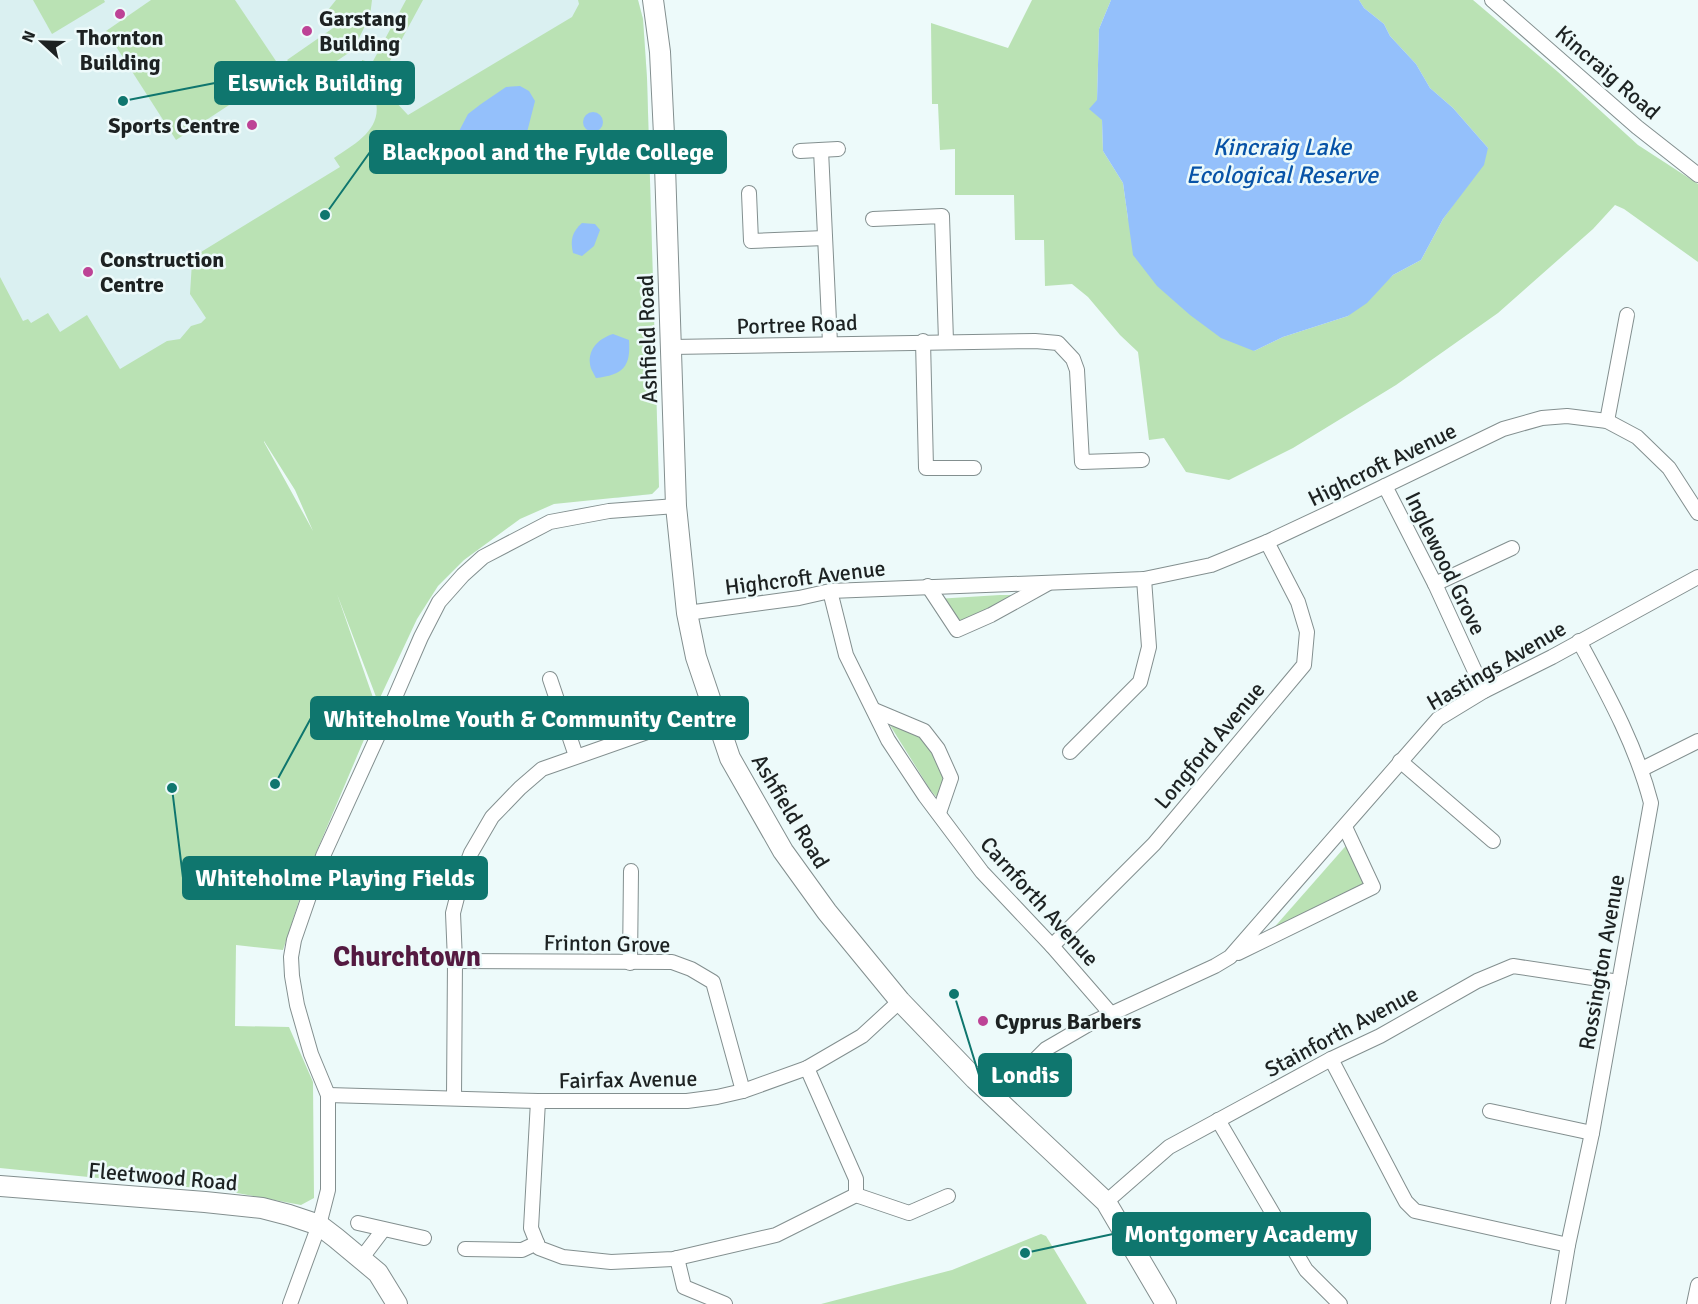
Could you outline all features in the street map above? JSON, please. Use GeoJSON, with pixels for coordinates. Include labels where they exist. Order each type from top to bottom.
{"type":"FeatureCollection","features":[{"type":"Feature","properties":{"kind":"street","name":"Ashfield Road"},"geometry":{"type":"LineString","coordinates":[[653,0],[662,89],[676,506],[687,612],[696,657],[730,758],[783,851],[827,912],[900,1000],[996,1099],[1106,1202],[1166,1304]]}},
{"type":"Feature","properties":{"kind":"street","name":"Kincraig Road"},"geometry":{"type":"LineString","coordinates":[[1492,0],[1638,127],[1698,175]]}},
{"type":"Feature","properties":{"kind":"street"},"geometry":{"type":"LineString","coordinates":[[800,151],[838,148]]}},
{"type":"Feature","properties":{"kind":"street"},"geometry":{"type":"LineString","coordinates":[[820,150],[830,343]]}},
{"type":"Feature","properties":{"kind":"street"},"geometry":{"type":"LineString","coordinates":[[749,193],[751,241],[825,238]]}},
{"type":"Feature","properties":{"kind":"street"},"geometry":{"type":"LineString","coordinates":[[873,219],[942,216],[946,342]]}},
{"type":"Feature","properties":{"kind":"street"},"geometry":{"type":"LineString","coordinates":[[1607,421],[1627,315]]}},
{"type":"Feature","properties":{"kind":"street","name":"Portree Road"},"geometry":{"type":"LineString","coordinates":[[671,347],[923,341],[1035,340],[1058,343],[1073,359],[1077,370],[1083,462],[1142,460]]}},
{"type":"Feature","properties":{"kind":"street"},"geometry":{"type":"LineString","coordinates":[[923,341],[926,468],[974,468]]}},
{"type":"Feature","properties":{"kind":"street","name":"Highcroft Avenue"},"geometry":{"type":"LineString","coordinates":[[687,612],[799,598],[830,591],[1144,579],[1211,565],[1267,542],[1503,429],[1550,417],[1567,416],[1607,421],[1637,437],[1669,468],[1698,513]]}},
{"type":"Feature","properties":{"kind":"street","name":"Inglewood Grove"},"geometry":{"type":"LineString","coordinates":[[1385,486],[1435,584],[1484,691]]}},
{"type":"Feature","properties":{"kind":"street"},"geometry":{"type":"LineString","coordinates":[[290,1304],[319,1225],[328,1190],[328,1095],[311,1054],[297,1005],[291,957],[294,940],[323,856],[421,637],[439,602],[463,574],[483,557],[550,522],[609,511],[676,506]]}},
{"type":"Feature","properties":{"kind":"street","name":"Longford Avenue"},"geometry":{"type":"LineString","coordinates":[[1052,946],[1154,844],[1304,665],[1307,632],[1298,602],[1267,542]]}},
{"type":"Feature","properties":{"kind":"street"},"geometry":{"type":"LineString","coordinates":[[1435,584],[1512,548]]}},
{"type":"Feature","properties":{"kind":"street","name":"Hastings Avenue"},"geometry":{"type":"LineString","coordinates":[[1230,957],[1438,719],[1484,691],[1552,657],[1698,576]]}},
{"type":"Feature","properties":{"kind":"street"},"geometry":{"type":"LineString","coordinates":[[1070,752],[1140,682],[1149,647],[1144,579]]}},
{"type":"Feature","properties":{"kind":"street","name":"Highcroft Avenue"},"geometry":{"type":"LineString","coordinates":[[928,586],[957,630],[992,615],[1049,583]]}},
{"type":"Feature","properties":{"kind":"street","name":"Carnforth Avenue"},"geometry":{"type":"LineString","coordinates":[[830,591],[846,655],[888,740],[925,796],[982,872],[1052,946],[1112,1015]]}},
{"type":"Feature","properties":{"kind":"street","name":"Rossington Avenue"},"geometry":{"type":"LineString","coordinates":[[1558,1304],[1592,1133],[1651,803],[1642,769],[1579,641]]}},
{"type":"Feature","properties":{"kind":"street"},"geometry":{"type":"LineString","coordinates":[[550,679],[576,756]]}},
{"type":"Feature","properties":{"kind":"street"},"geometry":{"type":"LineString","coordinates":[[454,1098],[453,913],[471,853],[492,817],[542,769],[713,709]]}},
{"type":"Feature","properties":{"kind":"street"},"geometry":{"type":"LineString","coordinates":[[874,710],[924,731],[938,749],[951,778],[939,813]]}},
{"type":"Feature","properties":{"kind":"street"},"geometry":{"type":"LineString","coordinates":[[1642,769],[1698,741]]}},
{"type":"Feature","properties":{"kind":"street"},"geometry":{"type":"LineString","coordinates":[[1400,761],[1493,841]]}},
{"type":"Feature","properties":{"kind":"street","name":"Hastings Avenue"},"geometry":{"type":"LineString","coordinates":[[996,1099],[1046,1049],[1089,1024],[1215,966],[1373,887],[1345,827]]}},
{"type":"Feature","properties":{"kind":"street"},"geometry":{"type":"LineString","coordinates":[[630,963],[631,871]]}},
{"type":"Feature","properties":{"kind":"street","name":"Frinton Grove"},"geometry":{"type":"LineString","coordinates":[[455,962],[672,962],[691,969],[712,982],[743,1091]]}},
{"type":"Feature","properties":{"kind":"street","name":"Stainforth Avenue"},"geometry":{"type":"LineString","coordinates":[[1106,1202],[1169,1147],[1331,1059],[1380,1036],[1477,981],[1512,966],[1619,982]]}},
{"type":"Feature","properties":{"kind":"street","name":"Fairfax Avenue"},"geometry":{"type":"LineString","coordinates":[[328,1095],[538,1101],[687,1101],[717,1097],[743,1091],[807,1068],[862,1036],[900,1000]]}},
{"type":"Feature","properties":{"kind":"street"},"geometry":{"type":"LineString","coordinates":[[1331,1059],[1406,1202],[1415,1210],[1568,1245]]}},
{"type":"Feature","properties":{"kind":"street"},"geometry":{"type":"LineString","coordinates":[[807,1068],[856,1179],[856,1195]]}},
{"type":"Feature","properties":{"kind":"street"},"geometry":{"type":"LineString","coordinates":[[1508,1100],[1497,1113],[1592,1133]]}},
{"type":"Feature","properties":{"kind":"street"},"geometry":{"type":"LineString","coordinates":[[538,1101],[531,1228],[539,1248],[563,1257],[610,1262],[677,1258],[776,1235],[856,1195],[909,1213],[948,1196]]}},
{"type":"Feature","properties":{"kind":"street"},"geometry":{"type":"LineString","coordinates":[[1218,1120],[1306,1270],[1340,1304]]}},
{"type":"Feature","properties":{"kind":"street","name":"Fleetwood Road"},"geometry":{"type":"LineString","coordinates":[[0,1186],[261,1208],[319,1225]]}},
{"type":"Feature","properties":{"kind":"street"},"geometry":{"type":"LineString","coordinates":[[358,1223],[424,1238]]}},
{"type":"Feature","properties":{"kind":"street"},"geometry":{"type":"LineString","coordinates":[[319,1225],[378,1273],[397,1304]]}},
{"type":"Feature","properties":{"kind":"street"},"geometry":{"type":"LineString","coordinates":[[361,1259],[383,1230]]}},
{"type":"Feature","properties":{"kind":"street"},"geometry":{"type":"LineString","coordinates":[[470,1253],[522,1250],[537,1243]]}},
{"type":"Feature","properties":{"kind":"street"},"geometry":{"type":"LineString","coordinates":[[677,1258],[684,1287],[725,1304]]}},
{"type":"Feature","properties":{"kind":"street"},"geometry":{"type":"LineString","coordinates":[[1694,1304],[1698,1285]]}},
{"type":"Feature","properties":{"kind":"shaded area"},"geometry":{"type":"Polygon","coordinates":[[[0,0],[638,0],[643,19],[647,78],[659,487],[652,494],[617,498],[0,358],[0,0]]]}},
{"type":"Feature","properties":{"kind":"green space"},"geometry":{"type":"Polygon","coordinates":[[[33,0],[104,0],[105,2],[52,34],[33,0]]]}},
{"type":"Feature","properties":{"kind":"green space"},"geometry":{"type":"Polygon","coordinates":[[[151,0],[235,0],[282,70],[176,140],[106,31],[151,0]]]}},
{"type":"Feature","properties":{"kind":"green space"},"geometry":{"type":"Polygon","coordinates":[[[336,0],[372,0],[370,16],[353,50],[307,81],[287,60],[336,26],[339,27],[328,10],[336,0]]]}},
{"type":"Feature","properties":{"kind":"green space"},"geometry":{"type":"Polygon","coordinates":[[[406,0],[423,0],[378,83],[408,115],[572,17],[579,4],[578,0],[638,0],[643,19],[647,78],[659,487],[652,494],[554,504],[520,519],[464,560],[438,586],[417,619],[378,702],[337,594],[377,709],[310,867],[283,950],[236,945],[235,1026],[289,1027],[313,1082],[314,1198],[301,1205],[226,1191],[0,1168],[0,277],[23,321],[28,319],[31,323],[48,313],[60,332],[87,315],[120,369],[167,341],[180,339],[191,326],[201,323],[206,318],[190,294],[192,262],[201,252],[340,167],[334,158],[367,133],[376,117],[377,107],[374,95],[363,77],[362,60],[372,63],[406,0]],[[264,441],[313,531],[295,490],[264,441]]]}},
{"type":"Feature","properties":{"kind":"green space"},"geometry":{"type":"Polygon","coordinates":[[[1032,0],[1111,0],[1099,29],[1097,100],[1102,120],[1103,151],[1123,183],[1128,219],[1254,351],[1283,337],[1348,316],[1393,275],[1421,260],[1443,219],[1469,183],[1488,148],[1453,108],[1430,88],[1416,64],[1390,36],[1384,24],[1364,8],[1359,0],[1473,0],[1558,72],[1638,145],[1698,184],[1698,262],[1615,205],[1593,229],[1498,313],[1396,385],[1293,448],[1229,480],[1186,472],[1164,438],[1149,440],[1138,352],[1120,335],[1088,297],[1072,284],[1045,286],[1044,240],[1015,240],[1014,195],[955,195],[955,149],[940,150],[938,104],[932,104],[931,23],[1008,48],[1032,0]]]}},
{"type":"Feature","properties":{"kind":"green space"},"geometry":{"type":"Polygon","coordinates":[[[1028,595],[957,630],[936,599],[1028,595]]]}},
{"type":"Feature","properties":{"kind":"green space"},"geometry":{"type":"Polygon","coordinates":[[[883,714],[924,731],[951,778],[942,803],[931,791],[883,714]]]}},
{"type":"Feature","properties":{"kind":"green space"},"geometry":{"type":"Polygon","coordinates":[[[1351,840],[1373,887],[1271,931],[1351,840]]]}},
{"type":"Feature","properties":{"kind":"green space"},"geometry":{"type":"Polygon","coordinates":[[[1041,1234],[1046,1236],[1087,1304],[821,1304],[952,1270],[1041,1234]]]}},
{"type":"Feature","properties":{"kind":"water","name":"Kincraig Lake Ecological Reserve"},"geometry":{"type":"Polygon","coordinates":[[[1111,0],[1359,0],[1364,8],[1384,24],[1390,36],[1416,64],[1430,88],[1453,108],[1488,148],[1484,165],[1443,219],[1421,260],[1393,275],[1367,303],[1348,316],[1283,337],[1254,351],[1221,338],[1157,286],[1133,255],[1123,183],[1103,151],[1102,120],[1089,109],[1097,100],[1099,29],[1111,0]]]}},
{"type":"Feature","properties":{"kind":"water"},"geometry":{"type":"Polygon","coordinates":[[[520,86],[529,91],[535,101],[522,152],[506,163],[484,159],[468,152],[457,135],[468,114],[506,87],[520,86]]]}},
{"type":"Feature","properties":{"kind":"water"},"geometry":{"type":"Polygon","coordinates":[[[593,112],[600,115],[603,122],[600,129],[593,132],[586,129],[583,122],[586,115],[593,112]]]}},
{"type":"Feature","properties":{"kind":"water"},"geometry":{"type":"Polygon","coordinates":[[[582,223],[595,224],[600,230],[594,246],[582,256],[573,253],[572,244],[574,233],[582,223]]]}},
{"type":"Feature","properties":{"kind":"water"},"geometry":{"type":"Polygon","coordinates":[[[613,334],[629,340],[627,363],[613,375],[596,378],[590,366],[591,353],[599,341],[613,334]]]}},
{"type":"Feature","properties":{"kind":"place","name":"Thornton Building"},"geometry":{"type":"Point","coordinates":[120,14]}},
{"type":"Feature","properties":{"kind":"place","name":"Garstang Building"},"geometry":{"type":"Point","coordinates":[307,31]}},
{"type":"Feature","properties":{"kind":"place","name":"Elswick Building"},"geometry":{"type":"Point","coordinates":[123,101]}},
{"type":"Feature","properties":{"kind":"place","name":"Sports Centre"},"geometry":{"type":"Point","coordinates":[252,125]}},
{"type":"Feature","properties":{"kind":"place","name":"Blackpool and the Fylde College"},"geometry":{"type":"Point","coordinates":[325,215]}},
{"type":"Feature","properties":{"kind":"place","name":"Construction Centre"},"geometry":{"type":"Point","coordinates":[88,272]}},
{"type":"Feature","properties":{"kind":"place","name":"Whiteholme Youth & Community Centre"},"geometry":{"type":"Point","coordinates":[275,784]}},
{"type":"Feature","properties":{"kind":"place","name":"Whiteholme Playing Fields"},"geometry":{"type":"Point","coordinates":[172,788]}},
{"type":"Feature","properties":{"kind":"place","name":"Londis"},"geometry":{"type":"Point","coordinates":[954,994]}},
{"type":"Feature","properties":{"kind":"place","name":"Cyprus Barbers"},"geometry":{"type":"Point","coordinates":[983,1021]}},
{"type":"Feature","properties":{"kind":"place","name":"Montgomery Academy"},"geometry":{"type":"Point","coordinates":[1025,1253]}},
{"type":"Feature","properties":{"kind":"district","name":"Churchtown"},"geometry":{"type":"Point","coordinates":[407,956]}}]}
